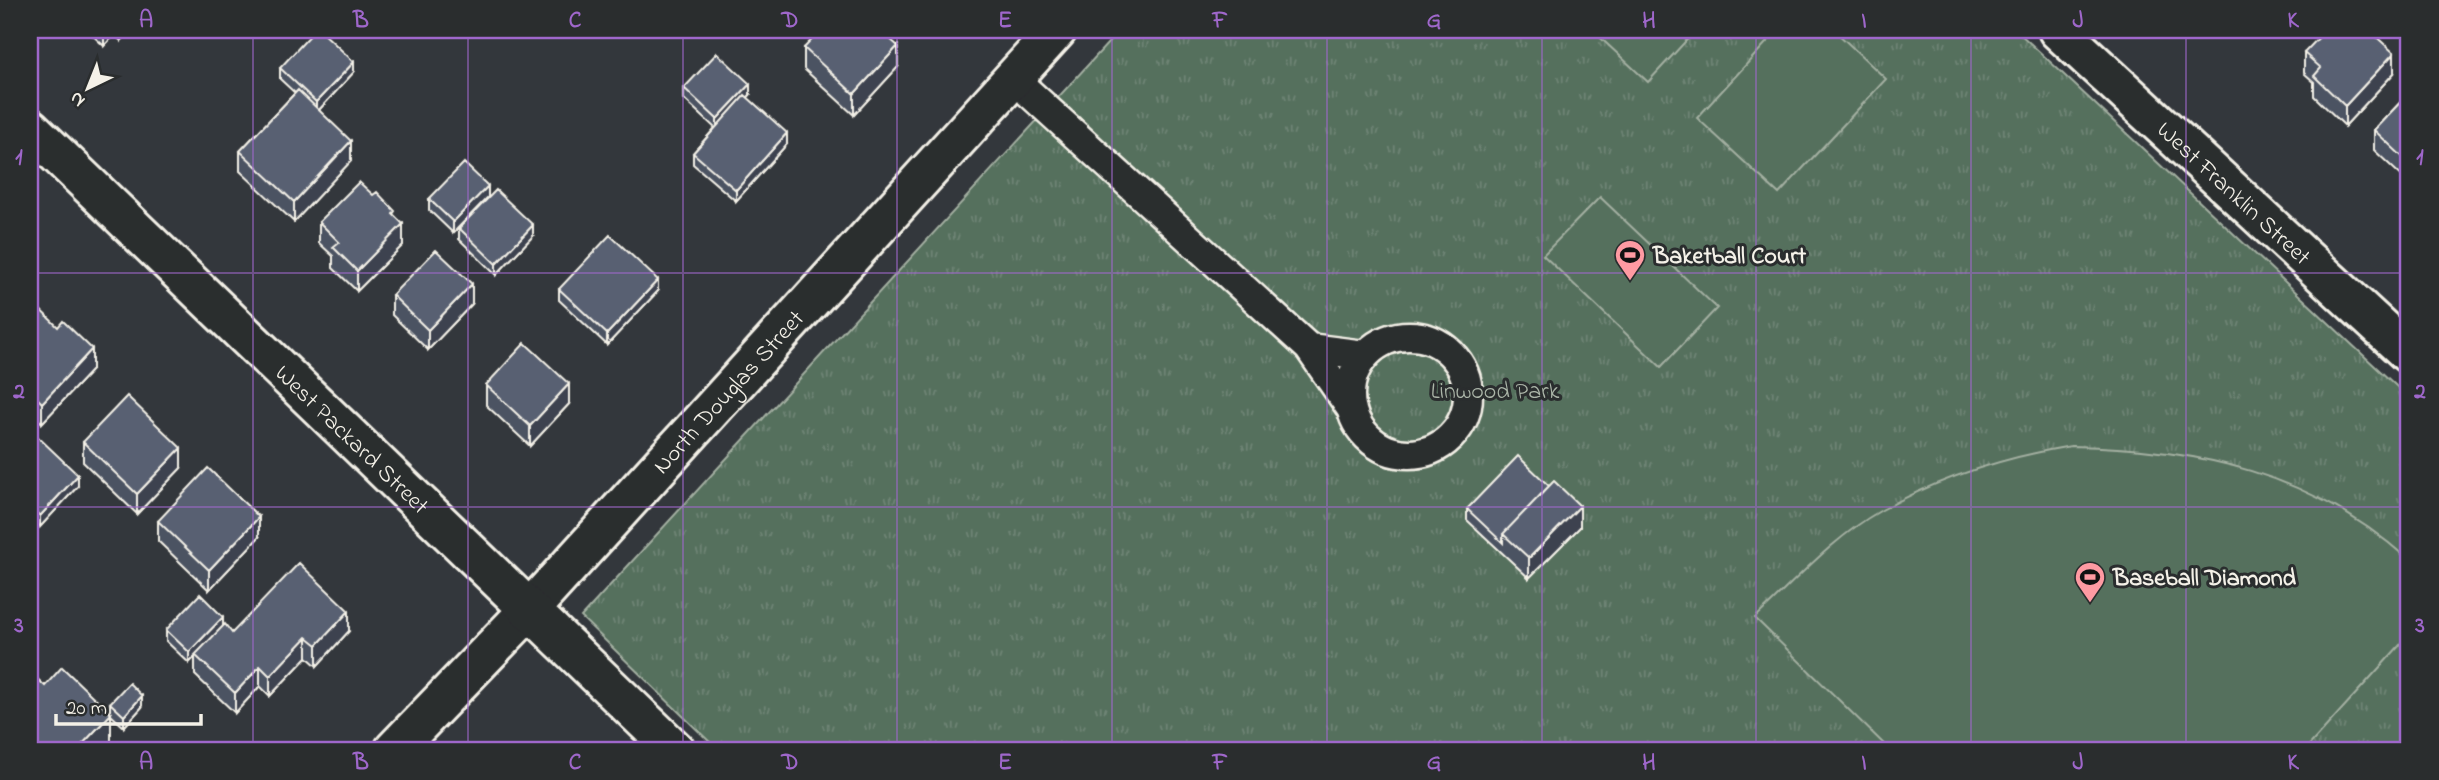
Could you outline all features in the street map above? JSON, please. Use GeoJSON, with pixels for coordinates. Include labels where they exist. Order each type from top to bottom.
{"type":"FeatureCollection","features":[{"type":"Feature","properties":{"kind":"street","name":"West Franklin Street"},"geometry":{"type":"LineString","coordinates":[[2058,30],[2409,354]]}},
{"type":"Feature","properties":{"kind":"street","name":"North Douglas Street"},"geometry":{"type":"LineString","coordinates":[[394,750],[530,610],[1013,78],[1040,36]]}},
{"type":"Feature","properties":{"kind":"street","name":"West Packard Street"},"geometry":{"type":"LineString","coordinates":[[30,128],[674,750]]}},
{"type":"Feature","properties":{"kind":"lane"},"geometry":{"type":"LineString","coordinates":[[1013,78],[1309,348],[1352,410],[1360,428],[1373,442],[1390,451],[1409,454],[1428,451],[1446,442],[1459,428],[1467,410],[1468,390],[1464,372],[1453,355],[1437,343],[1419,337],[1399,337],[1381,343],[1365,355],[1355,372],[1350,391],[1352,410]]}},
{"type":"Feature","properties":{"kind":"lane"},"geometry":{"type":"LineString","coordinates":[[1309,348],[1365,355]]}},
{"type":"Feature","properties":{"kind":"green space","name":"Linwood Park"},"geometry":{"type":"Polygon","coordinates":[[[1120,30],[2016,30],[2409,398],[2409,750],[718,750],[581,617],[1120,30]]]}},
{"type":"Feature","properties":{"kind":"green space"},"geometry":{"type":"Polygon","coordinates":[[[1592,30],[1696,30],[1648,82],[1592,30]]]}},
{"type":"Feature","properties":{"kind":"green space"},"geometry":{"type":"Polygon","coordinates":[[[1778,30],[1834,30],[1886,79],[1779,194],[1697,118],[1778,30]]]}},
{"type":"Feature","properties":{"kind":"green space","name":"Baketball Court"},"geometry":{"type":"Polygon","coordinates":[[[1600,197],[1717,308],[1661,367],[1543,255],[1600,197]]]}},
{"type":"Feature","properties":{"kind":"green space","name":"Baseball Diamond"},"geometry":{"type":"Polygon","coordinates":[[[2071,446],[2164,452],[2208,460],[2293,486],[2333,506],[2372,530],[2409,560],[2409,635],[2305,750],[1890,750],[1755,618],[1847,533],[1902,499],[1973,470],[2071,446]]]}},
{"type":"Feature","properties":{"kind":"building"},"geometry":{"type":"Polygon","coordinates":[[[315,30],[320,30],[354,62],[316,102],[280,68],[315,30]]]}},
{"type":"Feature","properties":{"kind":"building"},"geometry":{"type":"Polygon","coordinates":[[[821,30],[880,30],[898,46],[854,94],[804,48],[821,30]]]}},
{"type":"Feature","properties":{"kind":"building"},"geometry":{"type":"Polygon","coordinates":[[[2326,30],[2369,30],[2394,53],[2345,106],[2314,76],[2321,68],[2304,53],[2326,30]]]}},
{"type":"Feature","properties":{"kind":"building"},"geometry":{"type":"Polygon","coordinates":[[[717,53],[750,84],[717,119],[684,88],[717,53]]]}},
{"type":"Feature","properties":{"kind":"building"},"geometry":{"type":"Polygon","coordinates":[[[298,90],[351,141],[294,202],[240,151],[298,90]]]}},
{"type":"Feature","properties":{"kind":"building"},"geometry":{"type":"Polygon","coordinates":[[[2409,93],[2409,163],[2374,130],[2409,93]]]}},
{"type":"Feature","properties":{"kind":"building"},"geometry":{"type":"Polygon","coordinates":[[[745,95],[787,133],[736,190],[693,153],[745,95]]]}},
{"type":"Feature","properties":{"kind":"building"},"geometry":{"type":"Polygon","coordinates":[[[464,163],[488,186],[453,222],[429,199],[464,163]]]}},
{"type":"Feature","properties":{"kind":"building"},"geometry":{"type":"Polygon","coordinates":[[[359,182],[373,195],[377,192],[403,224],[357,271],[333,247],[339,242],[319,222],[359,182]]]}},
{"type":"Feature","properties":{"kind":"building"},"geometry":{"type":"Polygon","coordinates":[[[496,190],[533,225],[496,264],[459,228],[496,190]]]}},
{"type":"Feature","properties":{"kind":"building"},"geometry":{"type":"Polygon","coordinates":[[[610,235],[658,280],[607,334],[559,289],[610,235]]]}},
{"type":"Feature","properties":{"kind":"building"},"geometry":{"type":"Polygon","coordinates":[[[436,250],[472,284],[428,330],[392,295],[436,250]]]}},
{"type":"Feature","properties":{"kind":"building"},"geometry":{"type":"Polygon","coordinates":[[[30,300],[58,327],[63,321],[92,349],[42,403],[30,391],[30,300]]]}},
{"type":"Feature","properties":{"kind":"building"},"geometry":{"type":"Polygon","coordinates":[[[525,343],[569,384],[530,426],[486,385],[525,343]]]}},
{"type":"Feature","properties":{"kind":"building"},"geometry":{"type":"Polygon","coordinates":[[[127,396],[181,448],[137,494],[83,442],[127,396]]]}},
{"type":"Feature","properties":{"kind":"building"},"geometry":{"type":"Polygon","coordinates":[[[37,436],[78,475],[40,516],[30,507],[30,444],[37,436]]]}},
{"type":"Feature","properties":{"kind":"building"},"geometry":{"type":"Polygon","coordinates":[[[1518,456],[1549,486],[1503,534],[1503,543],[1467,509],[1518,456]]]}},
{"type":"Feature","properties":{"kind":"building"},"geometry":{"type":"Polygon","coordinates":[[[208,468],[259,517],[209,570],[158,521],[208,468]]]}},
{"type":"Feature","properties":{"kind":"building"},"geometry":{"type":"Polygon","coordinates":[[[1554,481],[1580,506],[1529,558],[1503,534],[1554,481]]]}},
{"type":"Feature","properties":{"kind":"building"},"geometry":{"type":"Polygon","coordinates":[[[299,563],[349,611],[317,645],[307,637],[270,676],[260,666],[235,693],[195,655],[225,624],[232,633],[299,563]]]}},
{"type":"Feature","properties":{"kind":"building"},"geometry":{"type":"Polygon","coordinates":[[[200,594],[223,617],[189,652],[166,630],[200,594]]]}},
{"type":"Feature","properties":{"kind":"building"},"geometry":{"type":"Polygon","coordinates":[[[62,667],[111,714],[77,750],[30,750],[30,672],[45,686],[62,667]]]}},
{"type":"Feature","properties":{"kind":"building"},"geometry":{"type":"Polygon","coordinates":[[[129,683],[142,696],[124,716],[110,703],[129,683]]]}},
{"type":"Feature","properties":{"kind":"place","name":"Baketball Court"},"geometry":{"type":"Point","coordinates":[1630,282]}},
{"type":"Feature","properties":{"kind":"place","name":"Baseball Diamond"},"geometry":{"type":"Point","coordinates":[2090,604]}}]}
